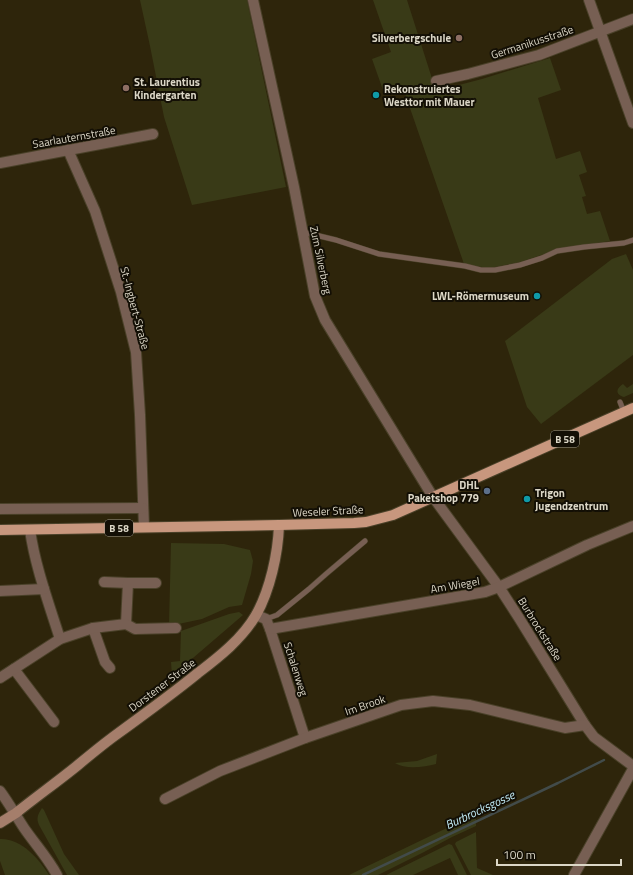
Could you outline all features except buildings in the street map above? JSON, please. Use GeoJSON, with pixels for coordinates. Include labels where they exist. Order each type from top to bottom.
{"type":"FeatureCollection","features":[{"type":"Feature","properties":{"kind":"main road","name":"Weseler Straße"},"geometry":{"type":"LineString","coordinates":[[0,530],[366,522],[393,515],[626,407]]}},
{"type":"Feature","properties":{"kind":"main road","name":"Dorstener Straße"},"geometry":{"type":"LineString","coordinates":[[0,824],[111,738],[185,684],[231,646],[256,615],[266,594],[274,565],[278,541],[278,525]]}},
{"type":"Feature","properties":{"kind":"street","name":"Zum Silverberg"},"geometry":{"type":"LineString","coordinates":[[253,0],[294,187],[315,296],[325,320],[433,497]]}},
{"type":"Feature","properties":{"kind":"street"},"geometry":{"type":"LineString","coordinates":[[589,0],[633,122]]}},
{"type":"Feature","properties":{"kind":"street","name":"Germanikusstraße"},"geometry":{"type":"LineString","coordinates":[[436,81],[539,55],[633,19]]}},
{"type":"Feature","properties":{"kind":"street","name":"Saarlauternstraße"},"geometry":{"type":"LineString","coordinates":[[0,163],[153,134]]}},
{"type":"Feature","properties":{"kind":"street","name":"St.-Ingbert-Straße"},"geometry":{"type":"LineString","coordinates":[[68,150],[95,211],[121,292],[136,352],[144,527]]}},
{"type":"Feature","properties":{"kind":"street","name":"Burbrockstraße"},"geometry":{"type":"LineString","coordinates":[[433,497],[499,587],[585,725],[594,737],[633,767]]}},
{"type":"Feature","properties":{"kind":"street"},"geometry":{"type":"LineString","coordinates":[[0,509],[143,508]]}},
{"type":"Feature","properties":{"kind":"street","name":"Am Wiegel"},"geometry":{"type":"LineString","coordinates":[[270,629],[485,592],[633,526]]}},
{"type":"Feature","properties":{"kind":"street"},"geometry":{"type":"LineString","coordinates":[[30,530],[44,589],[60,639]]}},
{"type":"Feature","properties":{"kind":"street"},"geometry":{"type":"LineString","coordinates":[[104,582],[156,583]]}},
{"type":"Feature","properties":{"kind":"street"},"geometry":{"type":"LineString","coordinates":[[126,624],[128,583]]}},
{"type":"Feature","properties":{"kind":"street"},"geometry":{"type":"LineString","coordinates":[[0,591],[44,589]]}},
{"type":"Feature","properties":{"kind":"street"},"geometry":{"type":"LineString","coordinates":[[256,615],[266,619]]}},
{"type":"Feature","properties":{"kind":"street","name":"Schalenweg"},"geometry":{"type":"LineString","coordinates":[[266,619],[305,738]]}},
{"type":"Feature","properties":{"kind":"street"},"geometry":{"type":"LineString","coordinates":[[0,678],[60,639],[93,628],[126,624],[136,628],[176,628]]}},
{"type":"Feature","properties":{"kind":"street"},"geometry":{"type":"LineString","coordinates":[[93,628],[105,662],[110,668]]}},
{"type":"Feature","properties":{"kind":"street"},"geometry":{"type":"LineString","coordinates":[[14,670],[54,722]]}},
{"type":"Feature","properties":{"kind":"street","name":"Im Brook"},"geometry":{"type":"LineString","coordinates":[[165,798],[220,771],[305,738],[401,705],[433,701],[470,705],[565,728],[585,725]]}},
{"type":"Feature","properties":{"kind":"street"},"geometry":{"type":"LineString","coordinates":[[574,875],[633,767]]}},
{"type":"Feature","properties":{"kind":"street"},"geometry":{"type":"LineString","coordinates":[[0,791],[16,813],[24,829],[50,863],[57,875]]}},
{"type":"Feature","properties":{"kind":"lane"},"geometry":{"type":"LineString","coordinates":[[302,232],[336,240],[379,254],[458,265],[481,270],[495,270],[520,265],[558,251],[633,240]]}},
{"type":"Feature","properties":{"kind":"lane"},"geometry":{"type":"LineString","coordinates":[[266,619],[277,615],[309,590],[364,541]]}},
{"type":"Feature","properties":{"kind":"shaded area"},"geometry":{"type":"Polygon","coordinates":[[[140,0],[247,0],[286,187],[192,205],[164,117],[140,0]]]}},
{"type":"Feature","properties":{"kind":"shaded area"},"geometry":{"type":"Polygon","coordinates":[[[373,0],[407,0],[436,91],[482,79],[550,58],[561,90],[538,98],[556,159],[580,151],[587,172],[579,175],[586,196],[582,197],[587,214],[600,211],[610,241],[559,249],[521,262],[495,267],[488,268],[464,264],[403,88],[384,93],[372,59],[391,52],[373,0]]]}},
{"type":"Feature","properties":{"kind":"shaded area"},"geometry":{"type":"Polygon","coordinates":[[[626,254],[633,270],[633,355],[541,424],[527,407],[505,341],[612,259],[626,254]]]}},
{"type":"Feature","properties":{"kind":"shaded area"},"geometry":{"type":"Polygon","coordinates":[[[623,384],[627,388],[633,384],[633,393],[624,397],[621,396],[618,393],[618,389],[623,384]]]}},
{"type":"Feature","properties":{"kind":"shaded area"},"geometry":{"type":"Polygon","coordinates":[[[171,543],[224,544],[250,550],[253,561],[251,574],[242,605],[229,607],[202,619],[169,626],[171,543]]]}},
{"type":"Feature","properties":{"kind":"shaded area"},"geometry":{"type":"Polygon","coordinates":[[[239,612],[243,615],[172,676],[171,662],[180,661],[181,631],[229,614],[239,612]]]}},
{"type":"Feature","properties":{"kind":"shaded area"},"geometry":{"type":"Polygon","coordinates":[[[437,754],[436,764],[421,767],[404,767],[395,763],[417,761],[437,754]]]}},
{"type":"Feature","properties":{"kind":"shaded area"},"geometry":{"type":"Polygon","coordinates":[[[42,808],[64,854],[79,875],[67,875],[39,825],[38,816],[42,808]]]}},
{"type":"Feature","properties":{"kind":"shaded area"},"geometry":{"type":"Polygon","coordinates":[[[476,814],[476,826],[378,875],[349,875],[476,814]]]}},
{"type":"Feature","properties":{"kind":"shaded area"},"geometry":{"type":"Polygon","coordinates":[[[476,832],[477,868],[493,875],[471,875],[455,844],[456,842],[476,832]]]}},
{"type":"Feature","properties":{"kind":"shaded area"},"geometry":{"type":"Polygon","coordinates":[[[0,839],[15,842],[29,851],[40,862],[49,875],[5,875],[0,861],[0,839]]]}},
{"type":"Feature","properties":{"kind":"shaded area"},"geometry":{"type":"Polygon","coordinates":[[[449,844],[452,845],[467,875],[458,875],[450,858],[413,875],[386,875],[449,844]]]}},
{"type":"Feature","properties":{"kind":"waterway","name":"Burbrocksgosse"},"geometry":{"type":"LineString","coordinates":[[363,875],[604,760]]}},
{"type":"Feature","properties":{"kind":"place","name":"Silverbergschule"},"geometry":{"type":"Point","coordinates":[459,38]}},
{"type":"Feature","properties":{"kind":"place","name":"St. Laurentius Kindergarten"},"geometry":{"type":"Point","coordinates":[126,88]}},
{"type":"Feature","properties":{"kind":"place","name":"Rekonstruiertes Westtor mit Mauer"},"geometry":{"type":"Point","coordinates":[376,95]}},
{"type":"Feature","properties":{"kind":"place","name":"LWL-Römermuseum"},"geometry":{"type":"Point","coordinates":[537,296]}},
{"type":"Feature","properties":{"kind":"place","name":"DHL Paketshop 779"},"geometry":{"type":"Point","coordinates":[487,491]}},
{"type":"Feature","properties":{"kind":"place","name":"Trigon Jugendzentrum"},"geometry":{"type":"Point","coordinates":[527,499]}}]}
